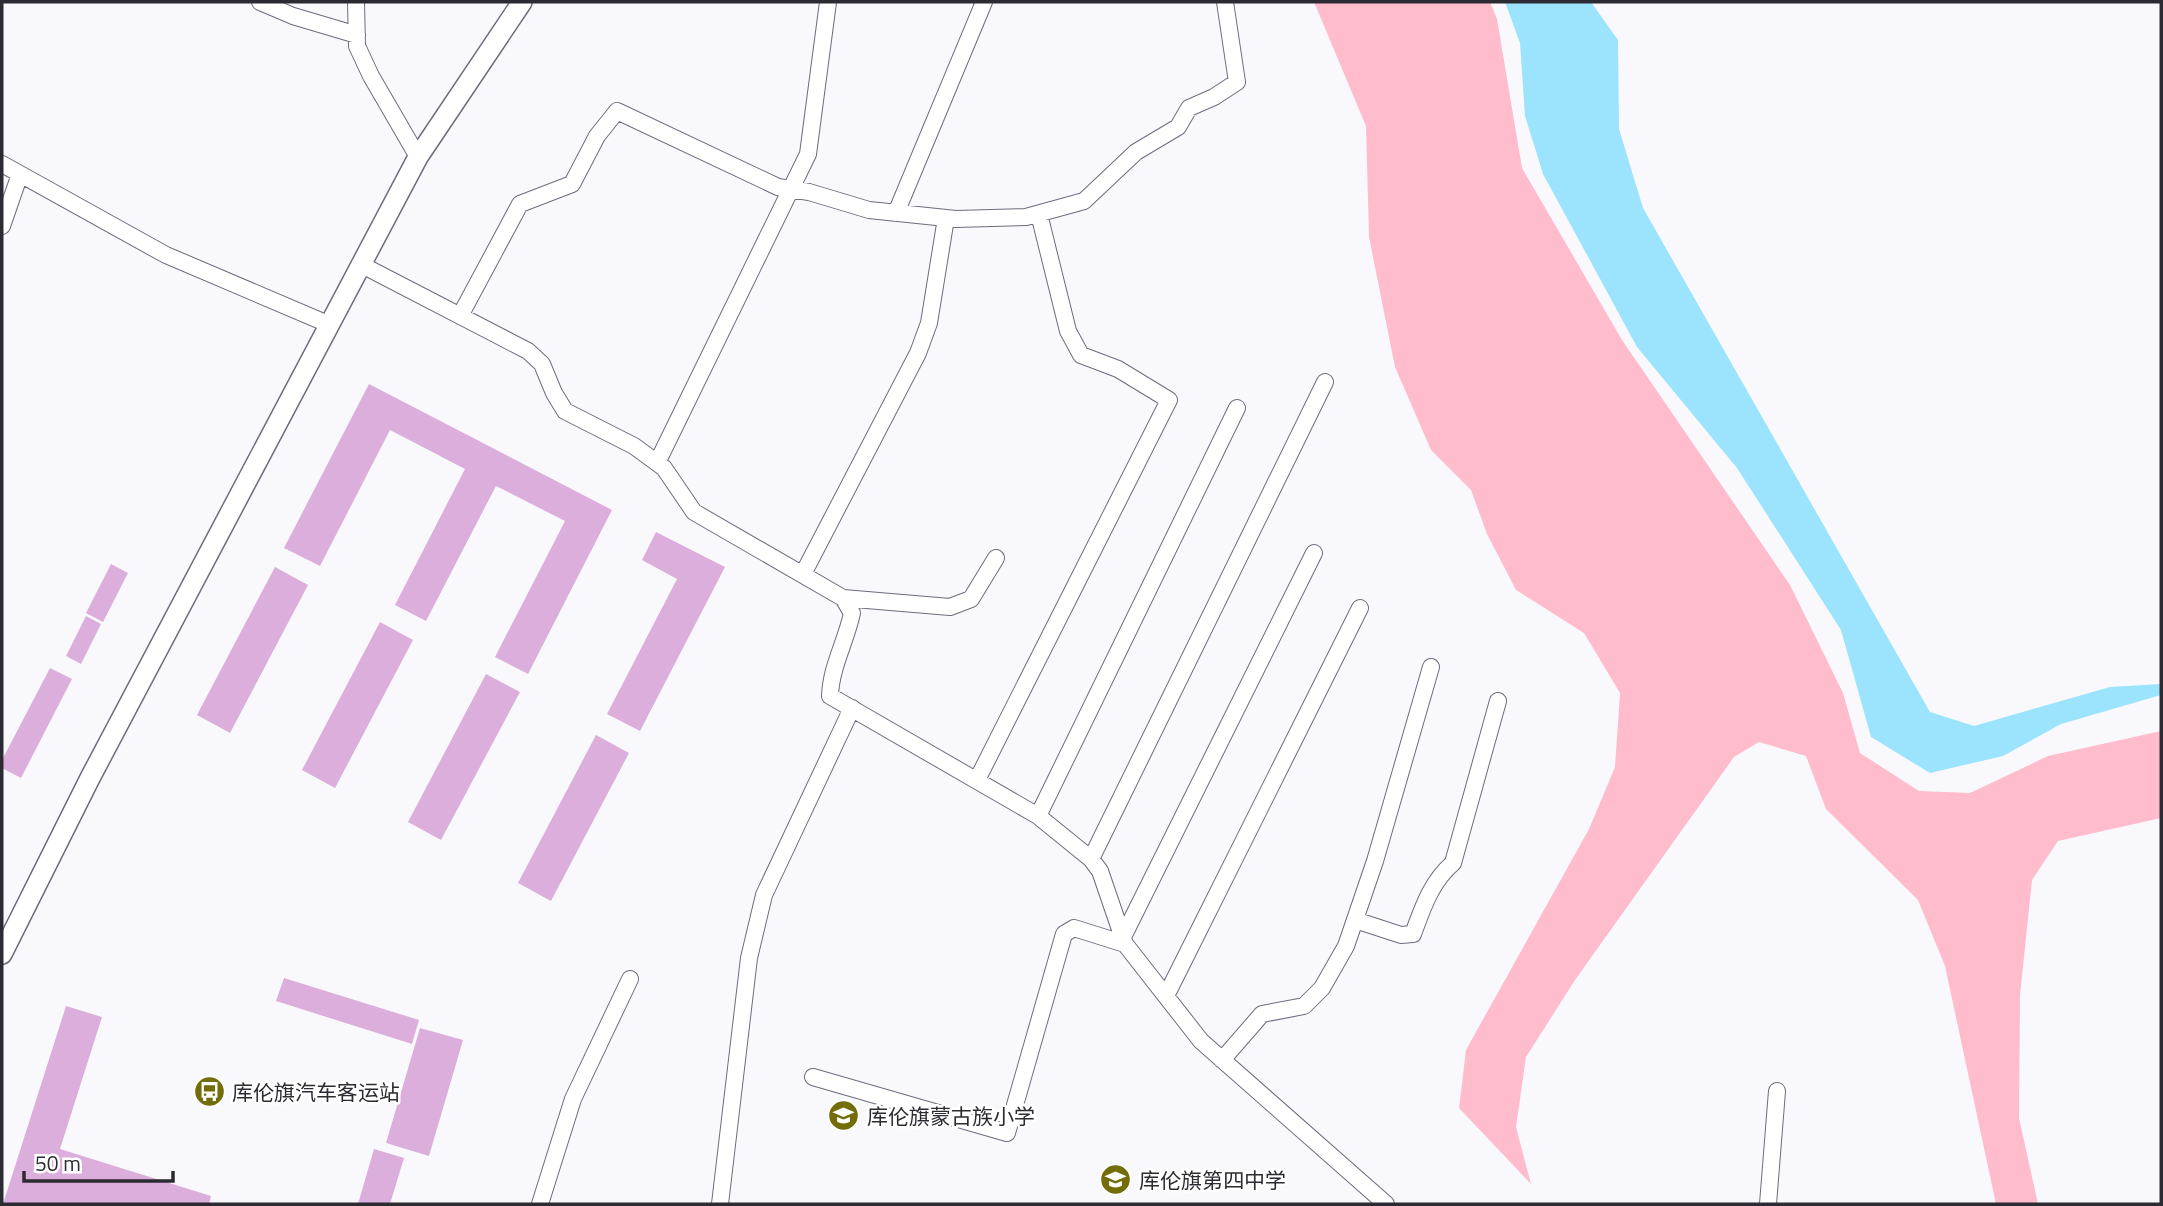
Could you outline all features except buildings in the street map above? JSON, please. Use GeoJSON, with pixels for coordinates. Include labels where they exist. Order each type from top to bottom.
{"type":"FeatureCollection","features":[{"type":"Feature","properties":{"kind":"street"},"geometry":{"type":"LineString","coordinates":[[260,2],[293,16],[357,35]]}},
{"type":"Feature","properties":{"kind":"street"},"geometry":{"type":"LineString","coordinates":[[356,2],[358,46],[371,76],[418,157]]}},
{"type":"Feature","properties":{"kind":"street"},"geometry":{"type":"LineString","coordinates":[[2,953],[90,778],[418,157],[522,2]]}},
{"type":"Feature","properties":{"kind":"street"},"geometry":{"type":"LineString","coordinates":[[657,463],[808,154],[828,2]]}},
{"type":"Feature","properties":{"kind":"street"},"geometry":{"type":"LineString","coordinates":[[896,213],[984,2]]}},
{"type":"Feature","properties":{"kind":"street"},"geometry":{"type":"LineString","coordinates":[[460,316],[520,204],[572,184],[597,136],[617,111],[640,120],[730,167],[778,187],[869,211],[946,218],[1026,217],[1084,201],[1136,152],[1178,127],[1189,107],[1214,97],[1237,82],[1225,2]]}},
{"type":"Feature","properties":{"kind":"street"},"geometry":{"type":"LineString","coordinates":[[2,164],[166,255],[328,324]]}},
{"type":"Feature","properties":{"kind":"street"},"geometry":{"type":"LineString","coordinates":[[2,226],[20,174]]}},
{"type":"Feature","properties":{"kind":"street"},"geometry":{"type":"LineString","coordinates":[[977,780],[1168,400],[1118,369],[1081,355],[1068,331],[1039,214]]}},
{"type":"Feature","properties":{"kind":"street"},"geometry":{"type":"LineString","coordinates":[[803,574],[918,353],[929,323],[946,218]]}},
{"type":"Feature","properties":{"kind":"street"},"geometry":{"type":"LineString","coordinates":[[360,264],[528,351],[542,364],[565,411],[634,446],[664,468],[694,512],[843,598],[950,607],[971,599],[996,558]]}},
{"type":"Feature","properties":{"kind":"street"},"geometry":{"type":"LineString","coordinates":[[1091,859],[1325,382]]}},
{"type":"Feature","properties":{"kind":"street"},"geometry":{"type":"LineString","coordinates":[[1038,816],[1237,408]]}},
{"type":"Feature","properties":{"kind":"street"},"geometry":{"type":"LineString","coordinates":[[1124,941],[1314,553]]}},
{"type":"Feature","properties":{"kind":"street"},"geometry":{"type":"LineString","coordinates":[[843,598],[852,613],[848,634],[831,676],[830,696],[1038,816],[1091,859],[1100,871],[1124,941],[1201,1041],[1386,1204]]}},
{"type":"Feature","properties":{"kind":"street"},"geometry":{"type":"LineString","coordinates":[[1166,996],[1360,608]]}},
{"type":"Feature","properties":{"kind":"street"},"geometry":{"type":"LineString","coordinates":[[1222,1060],[1262,1014],[1304,1006],[1322,988],[1346,946],[1431,667]]}},
{"type":"Feature","properties":{"kind":"street"},"geometry":{"type":"LineString","coordinates":[[1355,920],[1401,935],[1413,934],[1429,892],[1440,874],[1453,863],[1498,701]]}},
{"type":"Feature","properties":{"kind":"street"},"geometry":{"type":"LineString","coordinates":[[720,1204],[749,958],[764,895],[852,708]]}},
{"type":"Feature","properties":{"kind":"street"},"geometry":{"type":"LineString","coordinates":[[813,1077],[1007,1133],[1064,934],[1074,928],[1124,941]]}},
{"type":"Feature","properties":{"kind":"street"},"geometry":{"type":"LineString","coordinates":[[540,1204],[573,1099],[630,979]]}},
{"type":"Feature","properties":{"kind":"street"},"geometry":{"type":"LineString","coordinates":[[1768,1204],[1777,1091]]}},
{"type":"Feature","properties":{"kind":"shaded area"},"geometry":{"type":"Polygon","coordinates":[[[1314,2],[1490,2],[1497,19],[1522,168],[1622,340],[1790,585],[1843,693],[1860,753],[1919,791],[1970,793],[2048,756],[2161,731],[2161,818],[2058,841],[2032,880],[2020,995],[2019,1118],[2038,1204],[1996,1204],[1945,966],[1918,900],[1826,809],[1806,756],[1759,742],[1734,757],[1575,980],[1526,1057],[1516,1127],[1531,1184],[1459,1108],[1466,1050],[1589,829],[1615,767],[1620,693],[1584,633],[1516,590],[1487,534],[1471,490],[1431,450],[1395,367],[1369,237],[1366,126],[1314,2]]]}},
{"type":"Feature","properties":{"kind":"water"},"geometry":{"type":"Polygon","coordinates":[[[1505,2],[1591,2],[1618,40],[1619,129],[1643,208],[1930,712],[1974,726],[2110,687],[2161,684],[2161,695],[2061,724],[2003,756],[1930,773],[1871,737],[1841,630],[1737,468],[1637,347],[1543,174],[1525,116],[1520,43],[1505,2]]]}},
{"type":"Feature","properties":{"kind":"place","name":"库伦旗汽车客运站"},"geometry":{"type":"Point","coordinates":[209,1092]}},
{"type":"Feature","properties":{"kind":"place","name":"库伦旗蒙古族小学"},"geometry":{"type":"Point","coordinates":[844,1116]}},
{"type":"Feature","properties":{"kind":"place","name":"库伦旗第四中学"},"geometry":{"type":"Point","coordinates":[1116,1180]}}]}
